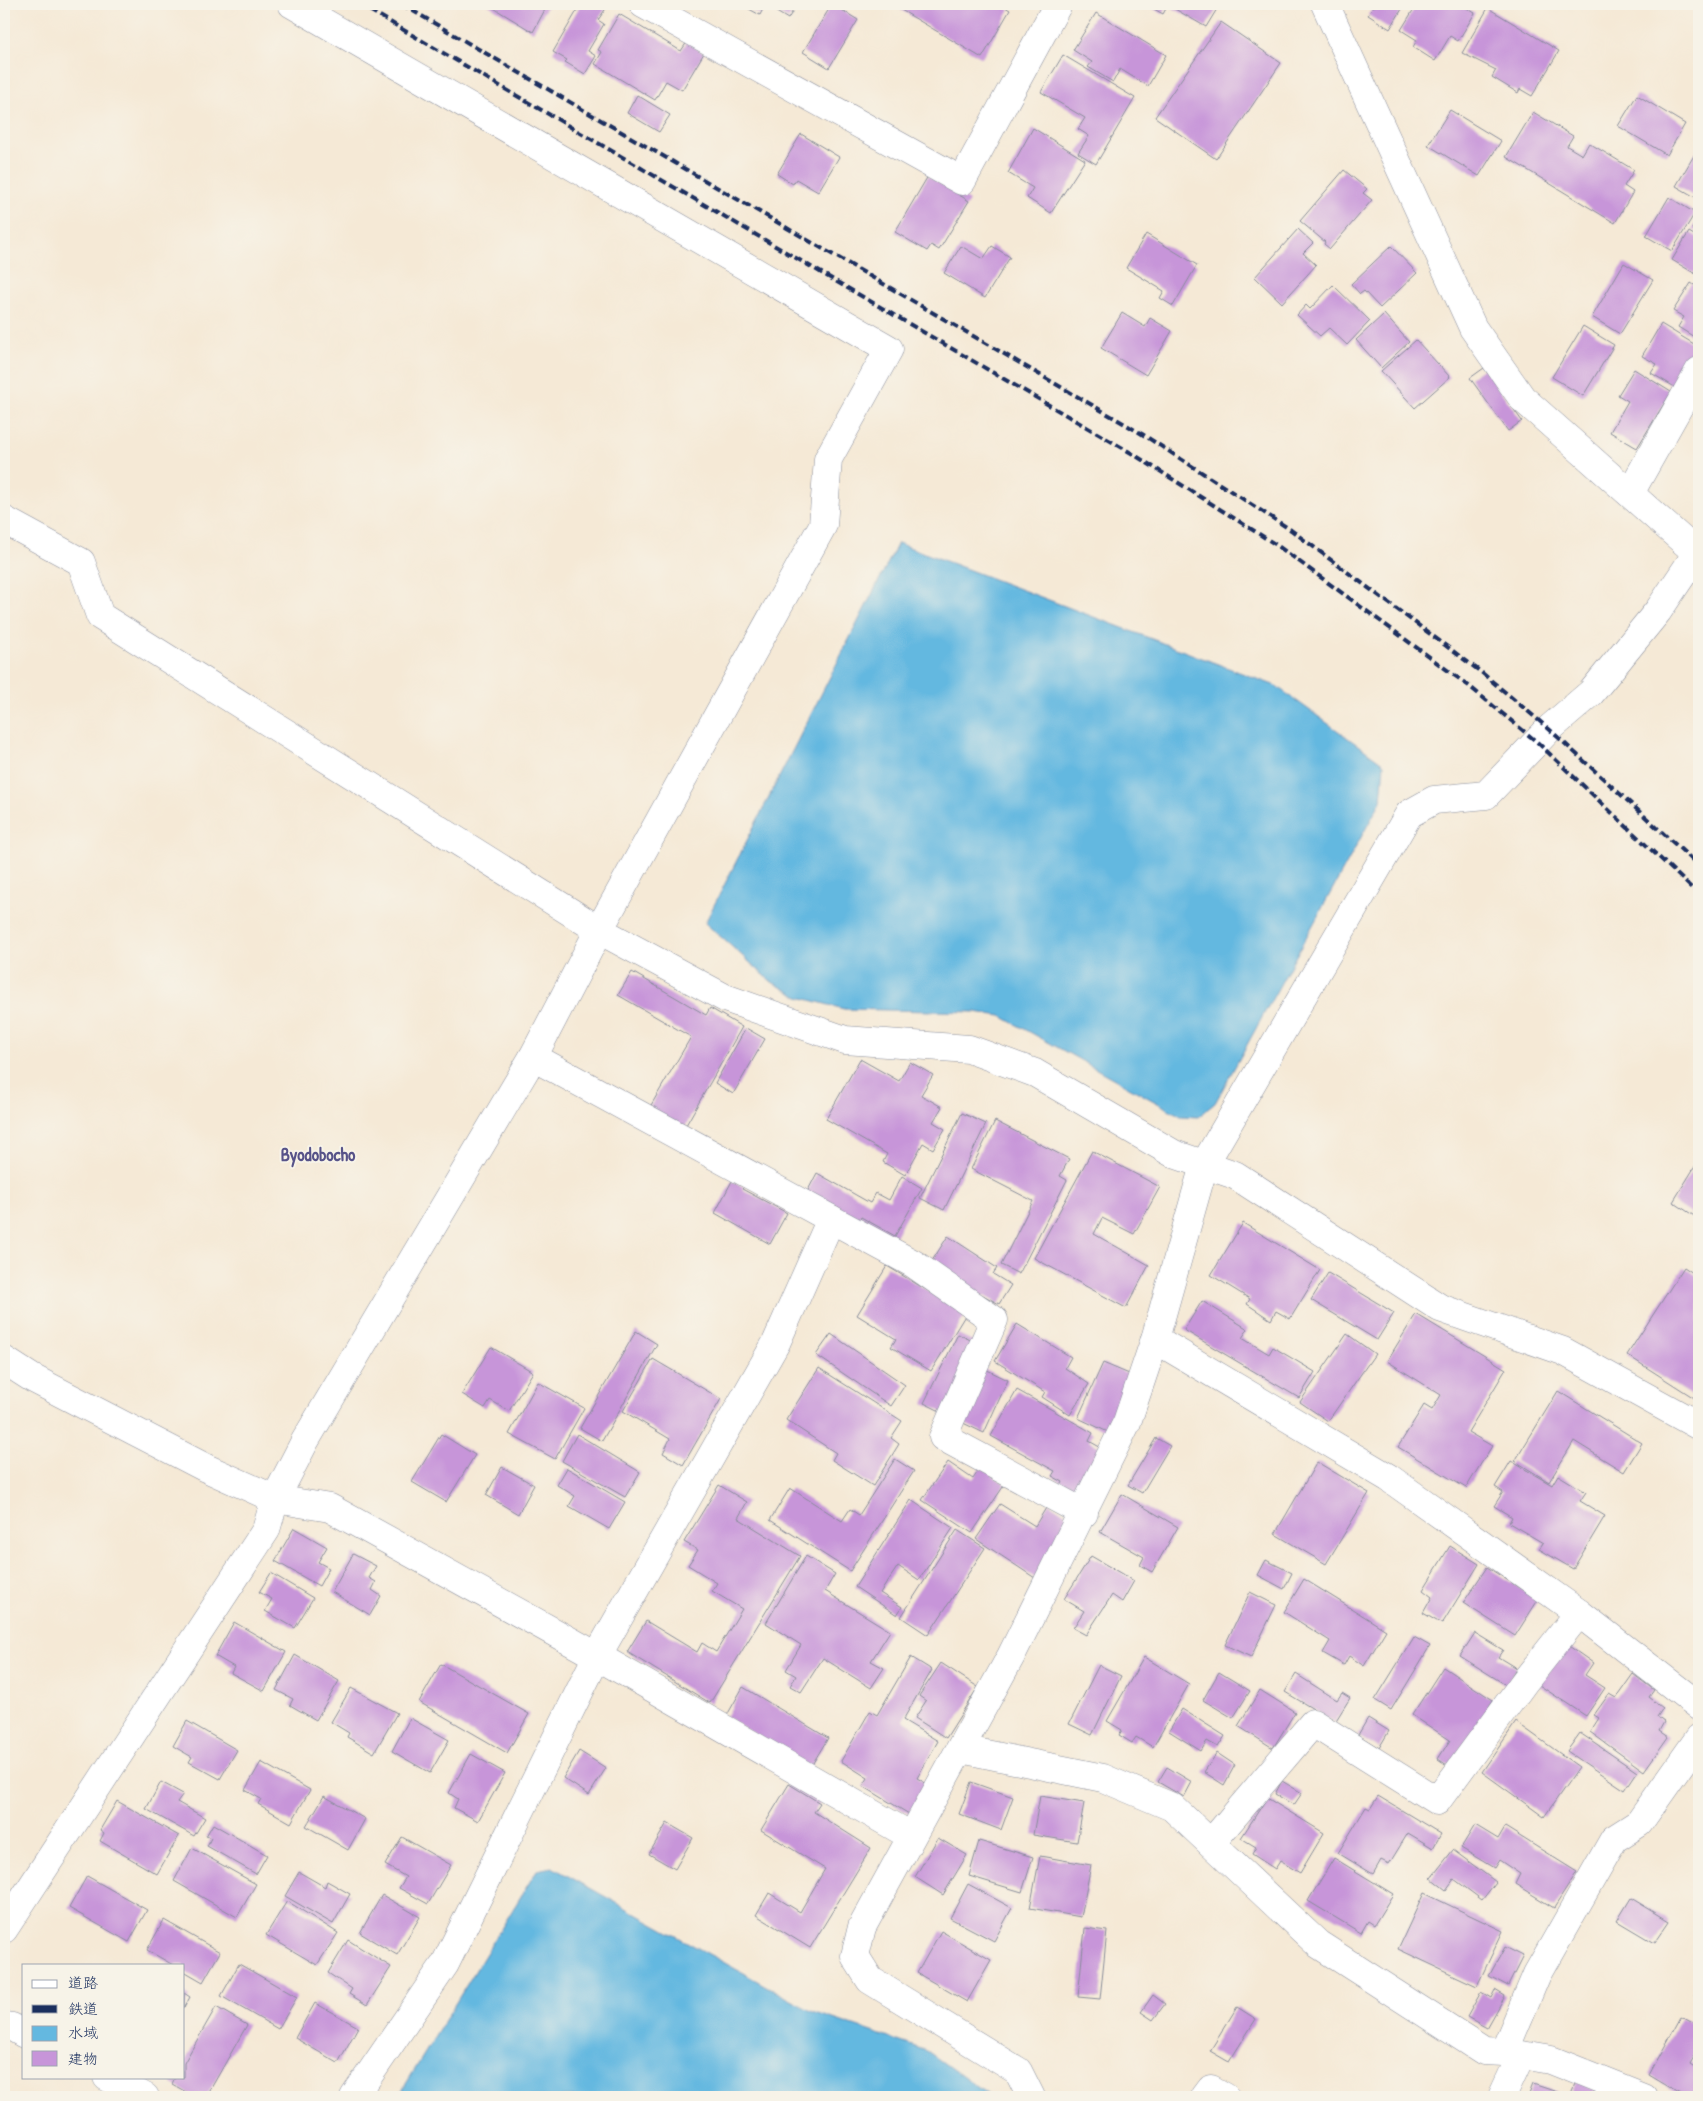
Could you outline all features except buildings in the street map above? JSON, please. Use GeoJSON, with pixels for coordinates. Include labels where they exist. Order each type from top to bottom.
{"type":"FeatureCollection","features":[{"type":"Feature","properties":{"kind":"street"},"geometry":{"type":"LineString","coordinates":[[4,1929],[266,1530],[275,1499],[305,1441],[533,1057],[600,930],[823,525],[828,459],[889,349],[292,4]]}},
{"type":"Feature","properties":{"kind":"street"},"geometry":{"type":"LineString","coordinates":[[643,4],[962,181],[1058,4]]}},
{"type":"Feature","properties":{"kind":"street"},"geometry":{"type":"LineString","coordinates":[[1032,2097],[1018,2070],[870,1980],[855,1956],[862,1928],[911,1836],[1012,1656],[1084,1513],[1127,1422],[1155,1339],[1204,1165],[1410,814],[1434,800],[1486,795],[1549,729],[1591,693],[1658,611],[1698,554],[1522,398],[1473,328],[1325,4]]}},
{"type":"Feature","properties":{"kind":"street"},"geometry":{"type":"LineString","coordinates":[[1630,493],[1699,371]]}},
{"type":"Feature","properties":{"kind":"street"},"geometry":{"type":"LineString","coordinates":[[4,520],[81,562],[100,616],[600,930],[725,998],[845,1040],[969,1049],[1035,1073],[1174,1154],[1235,1175],[1440,1308],[1563,1351],[1699,1426]]}},
{"type":"Feature","properties":{"kind":"street"},"geometry":{"type":"LineString","coordinates":[[533,1057],[914,1264],[994,1320],[944,1437],[1084,1513]]}},
{"type":"Feature","properties":{"kind":"street"},"geometry":{"type":"LineString","coordinates":[[354,2097],[445,1964],[597,1656],[776,1343],[831,1219]]}},
{"type":"Feature","properties":{"kind":"street"},"geometry":{"type":"LineString","coordinates":[[1155,1339],[1389,1478],[1578,1613],[1699,1706]]}},
{"type":"Feature","properties":{"kind":"street"},"geometry":{"type":"LineString","coordinates":[[4,1360],[32,1378],[206,1468],[275,1499],[330,1508],[597,1656],[911,1836]]}},
{"type":"Feature","properties":{"kind":"street"},"geometry":{"type":"LineString","coordinates":[[1212,1843],[1313,1723],[1437,1801],[1525,1681],[1578,1613]]}},
{"type":"Feature","properties":{"kind":"street"},"geometry":{"type":"LineString","coordinates":[[1502,2097],[1537,1974],[1614,1840],[1639,1823],[1699,1738]]}},
{"type":"Feature","properties":{"kind":"street"},"geometry":{"type":"LineString","coordinates":[[961,1749],[1103,1778],[1172,1807],[1318,1944],[1484,2051],[1552,2060],[1644,2097]]}},
{"type":"Feature","properties":{"kind":"street"},"geometry":{"type":"LineString","coordinates":[[4,2026],[12,2027],[22,2033]]}},
{"type":"Feature","properties":{"kind":"street"},"geometry":{"type":"LineString","coordinates":[[109,2078],[146,2097]]}},
{"type":"Feature","properties":{"kind":"street"},"geometry":{"type":"LineString","coordinates":[[1205,2097],[1211,2089],[1225,2097]]}},
{"type":"Feature","properties":{"kind":"water"},"geometry":{"type":"Polygon","coordinates":[[[898,543],[1276,686],[1384,764],[1381,801],[1215,1103],[1198,1117],[1181,1116],[1001,1016],[975,1012],[844,1009],[799,997],[772,982],[705,923],[898,543]]]}},
{"type":"Feature","properties":{"kind":"water"},"geometry":{"type":"Polygon","coordinates":[[[552,1867],[813,2012],[927,2051],[991,2097],[398,2097],[537,1870],[552,1867]]]}},
{"type":"Feature","properties":{"kind":"railway"},"geometry":{"type":"LineString","coordinates":[[359,4],[1133,454],[1278,546],[1469,686],[1537,742],[1699,895]]}},
{"type":"Feature","properties":{"kind":"railway"},"geometry":{"type":"LineString","coordinates":[[401,4],[1142,434],[1291,530],[1481,672],[1549,729],[1699,866]]}},
{"type":"Feature","properties":{"kind":"district","name":"Byodobocho"},"geometry":{"type":"Point","coordinates":[318,1155]}}]}
